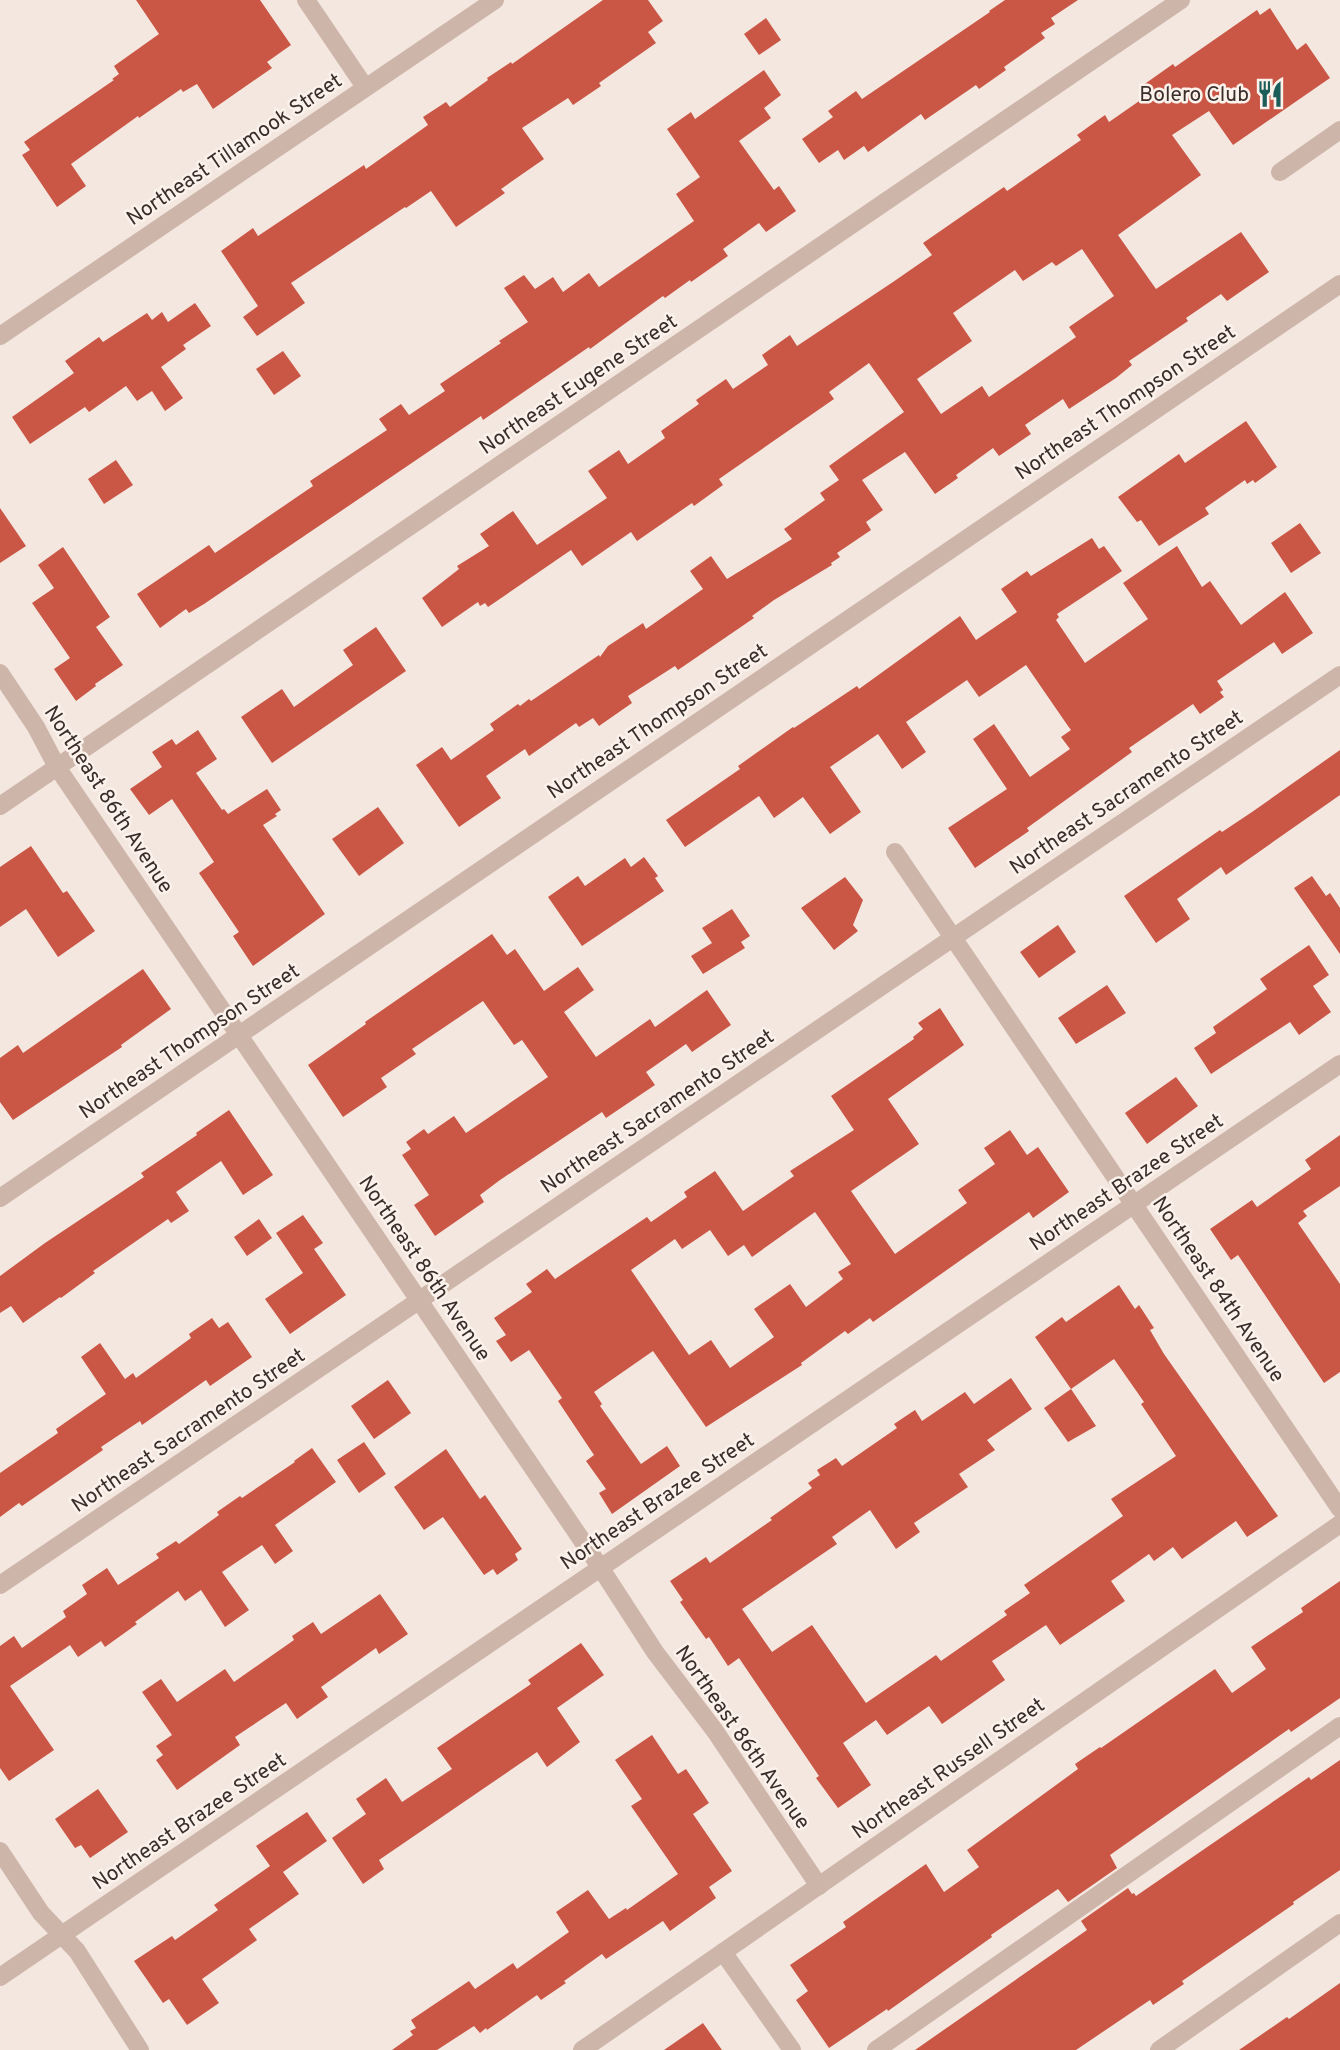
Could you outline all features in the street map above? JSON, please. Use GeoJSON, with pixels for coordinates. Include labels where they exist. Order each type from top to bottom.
{"type":"FeatureCollection","features":[{"type":"Feature","properties":{"kind":"street"},"geometry":{"type":"LineString","coordinates":[[306,0],[365,87]]}},
{"type":"Feature","properties":{"kind":"street","name":"Northeast Tillamook Street"},"geometry":{"type":"LineString","coordinates":[[0,336],[495,0]]}},
{"type":"Feature","properties":{"kind":"street","name":"Northeast Eugene Street"},"geometry":{"type":"LineString","coordinates":[[0,806],[1178,1]]}},
{"type":"Feature","properties":{"kind":"street"},"geometry":{"type":"LineString","coordinates":[[1280,172],[1340,130]]}},
{"type":"Feature","properties":{"kind":"street","name":"Northeast Thompson Street"},"geometry":{"type":"LineString","coordinates":[[0,1198],[1340,284]]}},
{"type":"Feature","properties":{"kind":"street","name":"Northeast 86th Avenue"},"geometry":{"type":"LineString","coordinates":[[0,673],[36,727],[57,767],[655,1652],[715,1731],[819,1886]]}},
{"type":"Feature","properties":{"kind":"street","name":"Northeast Sacramento Street"},"geometry":{"type":"LineString","coordinates":[[0,1586],[1340,675]]}},
{"type":"Feature","properties":{"kind":"street","name":"Northeast 84th Avenue"},"geometry":{"type":"LineString","coordinates":[[895,852],[1340,1509]]}},
{"type":"Feature","properties":{"kind":"street","name":"Northeast Brazee Street"},"geometry":{"type":"LineString","coordinates":[[0,1977],[1340,1064]]}},
{"type":"Feature","properties":{"kind":"street","name":"Northeast Russell Street"},"geometry":{"type":"LineString","coordinates":[[582,2050],[1340,1524]]}},
{"type":"Feature","properties":{"kind":"street"},"geometry":{"type":"LineString","coordinates":[[876,2050],[1340,1726]]}},
{"type":"Feature","properties":{"kind":"street"},"geometry":{"type":"LineString","coordinates":[[0,1851],[41,1913],[77,1951],[140,2050]]}},
{"type":"Feature","properties":{"kind":"street"},"geometry":{"type":"LineString","coordinates":[[1159,2050],[1340,1923]]}},
{"type":"Feature","properties":{"kind":"street"},"geometry":{"type":"LineString","coordinates":[[723,1952],[792,2050]]}},
{"type":"Feature","properties":{"kind":"building"},"geometry":{"type":"Polygon","coordinates":[[[136,0],[260,0],[291,45],[267,62],[272,68],[213,109],[197,84],[183,92],[181,89],[139,118],[138,116],[71,164],[86,186],[57,207],[22,155],[30,150],[24,142],[114,80],[112,79],[119,74],[114,66],[159,34],[136,0]]]}},
{"type":"Feature","properties":{"kind":"building"},"geometry":{"type":"Polygon","coordinates":[[[603,0],[648,0],[663,21],[648,32],[656,43],[573,105],[568,98],[522,128],[544,159],[501,189],[505,193],[456,227],[431,191],[405,207],[291,283],[305,303],[257,336],[243,317],[258,306],[221,251],[253,228],[258,236],[364,165],[366,169],[428,125],[423,117],[446,102],[450,107],[488,80],[487,78],[511,62],[512,64],[603,0]]]}},
{"type":"Feature","properties":{"kind":"building"},"geometry":{"type":"Polygon","coordinates":[[[1005,0],[1078,0],[1051,18],[1055,24],[1041,33],[1045,38],[1004,67],[1006,70],[979,89],[976,85],[925,120],[921,114],[868,152],[864,146],[844,160],[838,150],[819,163],[802,139],[833,117],[828,111],[856,91],[862,99],[1005,0]]]}},
{"type":"Feature","properties":{"kind":"building"},"geometry":{"type":"Polygon","coordinates":[[[1270,8],[1297,50],[1306,43],[1330,78],[1233,145],[1209,111],[1172,135],[1201,175],[1118,235],[1156,289],[1241,232],[1269,272],[1227,301],[1221,294],[1186,318],[1188,321],[1129,361],[1132,365],[1116,378],[1069,409],[1063,399],[1025,425],[1031,434],[999,456],[993,448],[935,494],[905,452],[862,480],[883,510],[866,522],[871,530],[837,553],[840,557],[831,563],[832,565],[774,600],[752,616],[754,618],[678,670],[675,666],[628,696],[632,703],[599,726],[593,718],[579,727],[576,723],[529,756],[525,749],[486,776],[501,798],[459,827],[416,765],[442,747],[451,760],[494,730],[490,724],[518,704],[520,706],[529,699],[531,701],[599,655],[600,657],[608,646],[643,623],[646,629],[703,589],[690,571],[711,556],[727,579],[792,539],[784,529],[825,500],[820,493],[839,480],[829,466],[904,412],[869,363],[829,392],[834,399],[719,479],[723,485],[694,506],[692,503],[637,541],[631,532],[582,566],[571,550],[488,607],[485,603],[480,606],[478,602],[442,627],[422,598],[459,569],[457,566],[489,546],[480,534],[513,511],[537,545],[607,498],[588,471],[619,450],[628,464],[665,438],[661,431],[699,404],[696,400],[726,379],[733,389],[768,365],[762,355],[790,335],[797,346],[893,282],[932,255],[923,243],[1004,187],[1007,191],[1081,140],[1077,135],[1105,115],[1109,122],[1145,97],[1139,88],[1173,64],[1175,67],[1257,10],[1260,15],[1270,8]],[[1082,249],[1056,266],[1052,262],[1023,281],[1015,270],[953,313],[972,341],[917,379],[941,414],[982,386],[989,397],[1076,337],[1069,327],[1114,296],[1082,249]]]}},
{"type":"Feature","properties":{"kind":"building"},"geometry":{"type":"Polygon","coordinates":[[[766,18],[781,40],[759,55],[744,34],[766,18]]]}},
{"type":"Feature","properties":{"kind":"building"},"geometry":{"type":"Polygon","coordinates":[[[764,70],[781,95],[764,108],[771,118],[739,141],[774,190],[779,186],[796,211],[766,232],[759,223],[723,249],[728,256],[691,282],[690,280],[665,298],[663,296],[590,349],[589,347],[483,420],[481,416],[204,604],[189,613],[186,609],[160,628],[137,594],[209,545],[215,553],[313,486],[310,481],[387,430],[379,419],[401,404],[409,415],[445,391],[440,384],[528,322],[504,288],[524,275],[535,289],[553,277],[563,292],[589,273],[599,287],[694,221],[676,194],[700,177],[667,129],[691,112],[695,119],[764,70]]]}},
{"type":"Feature","properties":{"kind":"building"},"geometry":{"type":"Polygon","coordinates":[[[195,303],[211,326],[183,345],[186,349],[161,367],[183,398],[165,411],[152,391],[137,401],[126,386],[89,412],[85,407],[30,444],[12,417],[74,373],[65,361],[99,337],[103,342],[147,313],[152,320],[162,312],[168,322],[195,303]]]}},
{"type":"Feature","properties":{"kind":"building"},"geometry":{"type":"Polygon","coordinates":[[[283,351],[301,376],[274,395],[256,369],[283,351]]]}},
{"type":"Feature","properties":{"kind":"building"},"geometry":{"type":"Polygon","coordinates":[[[1246,421],[1277,467],[1255,483],[1253,480],[1247,484],[1245,480],[1205,508],[1209,514],[1159,546],[1141,520],[1137,522],[1118,497],[1179,454],[1185,463],[1246,421]]]}},
{"type":"Feature","properties":{"kind":"building"},"geometry":{"type":"Polygon","coordinates":[[[116,460],[133,485],[104,504],[88,479],[116,460]]]}},
{"type":"Feature","properties":{"kind":"building"},"geometry":{"type":"Polygon","coordinates":[[[0,508],[26,546],[0,563],[0,508]]]}},
{"type":"Feature","properties":{"kind":"building"},"geometry":{"type":"Polygon","coordinates":[[[1300,523],[1321,553],[1291,573],[1271,543],[1300,523]]]}},
{"type":"Feature","properties":{"kind":"building"},"geometry":{"type":"Polygon","coordinates":[[[1092,538],[1099,549],[1104,546],[1122,571],[1057,614],[1059,617],[1056,620],[1085,663],[1148,619],[1123,583],[1177,546],[1202,587],[1210,581],[1241,625],[1285,592],[1313,633],[1282,654],[1274,642],[1217,681],[1224,697],[1200,714],[1193,704],[1129,748],[1132,752],[1027,828],[1029,831],[975,868],[948,828],[1007,789],[973,739],[994,724],[1030,777],[1070,749],[1061,737],[1071,730],[1026,665],[979,697],[967,680],[906,722],[926,752],[902,769],[878,734],[830,767],[861,812],[830,834],[803,797],[774,818],[759,796],[685,847],[666,820],[740,769],[738,766],[793,727],[857,686],[859,689],[960,616],[976,640],[1017,612],[1001,589],[1027,571],[1031,576],[1092,538]]]}},
{"type":"Feature","properties":{"kind":"building"},"geometry":{"type":"Polygon","coordinates":[[[63,547],[110,617],[96,627],[123,665],[76,701],[54,669],[70,658],[32,603],[54,588],[38,565],[63,547]]]}},
{"type":"Feature","properties":{"kind":"building"},"geometry":{"type":"Polygon","coordinates":[[[376,627],[406,671],[272,763],[241,717],[282,689],[294,707],[353,665],[343,650],[376,627]]]}},
{"type":"Feature","properties":{"kind":"building"},"geometry":{"type":"Polygon","coordinates":[[[198,730],[217,759],[196,773],[222,810],[228,814],[267,789],[281,810],[263,825],[325,914],[253,966],[233,936],[239,932],[199,873],[214,862],[172,799],[149,815],[130,789],[162,767],[152,752],[172,739],[176,745],[198,730]]]}},
{"type":"Feature","properties":{"kind":"building"},"geometry":{"type":"Polygon","coordinates":[[[1340,750],[1340,795],[1226,875],[1221,867],[1177,899],[1190,919],[1156,943],[1124,896],[1340,750]]]}},
{"type":"Feature","properties":{"kind":"building"},"geometry":{"type":"Polygon","coordinates":[[[378,807],[404,843],[359,876],[332,839],[378,807]]]}},
{"type":"Feature","properties":{"kind":"building"},"geometry":{"type":"Polygon","coordinates":[[[31,846],[63,893],[67,891],[95,931],[58,957],[26,909],[0,927],[0,867],[31,846]]]}},
{"type":"Feature","properties":{"kind":"building"},"geometry":{"type":"Polygon","coordinates":[[[644,857],[658,876],[655,878],[664,891],[582,946],[548,897],[578,876],[585,886],[625,858],[631,867],[644,857]]]}},
{"type":"Feature","properties":{"kind":"building"},"geometry":{"type":"Polygon","coordinates":[[[1312,876],[1326,896],[1330,893],[1340,908],[1340,954],[1294,888],[1312,876]]]}},
{"type":"Feature","properties":{"kind":"building"},"geometry":{"type":"Polygon","coordinates":[[[845,877],[863,900],[853,925],[858,931],[834,950],[801,908],[845,877]]]}},
{"type":"Feature","properties":{"kind":"building"},"geometry":{"type":"Polygon","coordinates":[[[732,909],[750,936],[741,942],[745,948],[703,974],[691,956],[712,943],[702,928],[732,909]]]}},
{"type":"Feature","properties":{"kind":"building"},"geometry":{"type":"Polygon","coordinates":[[[1058,925],[1076,952],[1039,978],[1020,952],[1058,925]]]}},
{"type":"Feature","properties":{"kind":"building"},"geometry":{"type":"Polygon","coordinates":[[[492,934],[507,955],[515,949],[544,991],[578,967],[594,990],[564,1012],[596,1057],[650,1019],[655,1027],[707,990],[731,1025],[692,1052],[686,1044],[646,1072],[655,1085],[606,1118],[602,1112],[500,1180],[480,1195],[484,1202],[435,1236],[414,1205],[429,1195],[402,1155],[411,1149],[406,1142],[424,1129],[428,1134],[454,1116],[466,1133],[548,1077],[522,1040],[514,1045],[483,1001],[412,1049],[416,1054],[381,1078],[387,1087],[343,1117],[308,1065],[492,934]]]}},
{"type":"Feature","properties":{"kind":"building"},"geometry":{"type":"Polygon","coordinates":[[[1309,945],[1329,975],[1313,986],[1331,1012],[1299,1035],[1290,1022],[1211,1074],[1194,1048],[1216,1033],[1213,1027],[1267,989],[1260,979],[1309,945]]]}},
{"type":"Feature","properties":{"kind":"building"},"geometry":{"type":"Polygon","coordinates":[[[143,969],[171,1009],[121,1045],[122,1047],[13,1120],[0,1102],[0,1058],[18,1045],[23,1053],[143,969]]]}},
{"type":"Feature","properties":{"kind":"building"},"geometry":{"type":"Polygon","coordinates":[[[1107,985],[1126,1013],[1076,1044],[1058,1018],[1107,985]]]}},
{"type":"Feature","properties":{"kind":"building"},"geometry":{"type":"Polygon","coordinates":[[[940,1008],[964,1045],[888,1099],[919,1144],[851,1191],[895,1254],[967,1203],[958,1190],[995,1164],[984,1148],[1010,1130],[1027,1155],[1038,1147],[1069,1192],[1033,1218],[1029,1212],[873,1322],[870,1318],[848,1334],[845,1331],[801,1363],[802,1365],[706,1427],[653,1351],[594,1392],[602,1404],[600,1406],[641,1464],[667,1446],[680,1466],[612,1514],[599,1493],[606,1489],[586,1461],[594,1455],[558,1401],[562,1398],[529,1350],[511,1362],[496,1341],[506,1335],[494,1318],[532,1292],[526,1284],[547,1269],[555,1279],[647,1217],[651,1222],[687,1197],[684,1192],[715,1171],[743,1211],[794,1176],[790,1171],[854,1130],[831,1096],[914,1039],[923,1029],[918,1023],[940,1008]],[[815,1212],[752,1257],[744,1245],[728,1256],[710,1230],[682,1249],[675,1239],[631,1270],[689,1355],[711,1340],[730,1368],[774,1337],[754,1309],[790,1284],[806,1307],[843,1279],[838,1272],[851,1264],[815,1212]]]}},
{"type":"Feature","properties":{"kind":"building"},"geometry":{"type":"Polygon","coordinates":[[[1176,1077],[1198,1106],[1147,1144],[1125,1113],[1176,1077]]]}},
{"type":"Feature","properties":{"kind":"building"},"geometry":{"type":"Polygon","coordinates":[[[229,1110],[273,1175],[243,1195],[221,1161],[176,1192],[189,1211],[171,1223],[168,1219],[23,1323],[11,1306],[0,1313],[0,1276],[144,1177],[141,1173],[229,1110]]]}},
{"type":"Feature","properties":{"kind":"building"},"geometry":{"type":"Polygon","coordinates":[[[1340,1135],[1340,1186],[1303,1211],[1307,1216],[1298,1223],[1340,1284],[1340,1372],[1324,1383],[1238,1255],[1231,1260],[1210,1229],[1252,1200],[1257,1207],[1311,1169],[1305,1160],[1340,1135]]]}},
{"type":"Feature","properties":{"kind":"building"},"geometry":{"type":"Polygon","coordinates":[[[303,1215],[323,1243],[314,1249],[346,1295],[290,1334],[265,1299],[303,1273],[276,1233],[303,1215]]]}},
{"type":"Feature","properties":{"kind":"building"},"geometry":{"type":"Polygon","coordinates":[[[259,1219],[272,1238],[247,1256],[234,1237],[259,1219]]]}},
{"type":"Feature","properties":{"kind":"building"},"geometry":{"type":"Polygon","coordinates":[[[1119,1285],[1135,1309],[1139,1305],[1154,1328],[1150,1330],[1164,1354],[1278,1516],[1247,1537],[1236,1521],[1182,1559],[1173,1547],[1154,1561],[1149,1554],[1111,1581],[1125,1601],[1060,1645],[1046,1625],[992,1661],[1005,1680],[942,1724],[929,1706],[887,1735],[876,1720],[843,1743],[871,1785],[838,1808],[739,1658],[728,1666],[709,1637],[706,1639],[680,1602],[683,1600],[670,1581],[706,1557],[710,1563],[772,1520],[770,1518],[812,1488],[808,1483],[820,1475],[817,1470],[836,1458],[842,1466],[897,1428],[894,1424],[915,1410],[922,1421],[965,1392],[974,1404],[1011,1378],[1032,1409],[987,1440],[995,1450],[959,1474],[968,1487],[914,1523],[920,1532],[896,1549],[870,1510],[832,1537],[837,1544],[742,1609],[772,1652],[812,1625],[866,1703],[936,1655],[941,1661],[1007,1615],[1004,1611],[1030,1593],[1024,1585],[1123,1516],[1111,1499],[1176,1456],[1141,1404],[1144,1402],[1114,1359],[1071,1389],[1035,1337],[1062,1317],[1066,1322],[1119,1285]]]}},
{"type":"Feature","properties":{"kind":"building"},"geometry":{"type":"Polygon","coordinates":[[[212,1318],[219,1328],[228,1322],[252,1357],[210,1386],[206,1380],[142,1425],[140,1421],[22,1506],[19,1503],[0,1517],[0,1473],[58,1433],[56,1429],[106,1394],[81,1357],[100,1343],[125,1379],[133,1373],[136,1378],[191,1338],[189,1334],[212,1318]]]}},
{"type":"Feature","properties":{"kind":"building"},"geometry":{"type":"Polygon","coordinates":[[[388,1380],[411,1413],[374,1439],[351,1406],[388,1380]]]}},
{"type":"Feature","properties":{"kind":"building"},"geometry":{"type":"Polygon","coordinates":[[[1071,1389],[1096,1426],[1068,1442],[1044,1408],[1071,1389]]]}},
{"type":"Feature","properties":{"kind":"building"},"geometry":{"type":"Polygon","coordinates":[[[364,1442],[386,1474],[359,1493],[337,1460],[364,1442]]]}},
{"type":"Feature","properties":{"kind":"building"},"geometry":{"type":"Polygon","coordinates":[[[312,1448],[336,1482],[275,1525],[293,1551],[275,1564],[262,1545],[222,1572],[249,1610],[225,1627],[201,1590],[185,1601],[178,1591],[105,1647],[101,1641],[78,1657],[70,1645],[10,1686],[54,1750],[9,1781],[0,1768],[0,1646],[14,1636],[22,1648],[66,1617],[63,1611],[87,1594],[82,1585],[107,1568],[118,1585],[159,1558],[156,1554],[176,1541],[179,1544],[219,1515],[217,1512],[240,1496],[242,1498],[312,1448]]]}},
{"type":"Feature","properties":{"kind":"building"},"geometry":{"type":"Polygon","coordinates":[[[446,1449],[480,1499],[485,1495],[522,1549],[515,1554],[518,1560],[497,1575],[493,1569],[484,1575],[443,1517],[424,1530],[394,1487],[446,1449]]]}},
{"type":"Feature","properties":{"kind":"building"},"geometry":{"type":"Polygon","coordinates":[[[1340,1581],[1340,1698],[1291,1732],[1289,1729],[1110,1855],[1117,1868],[1068,1902],[1058,1889],[888,2011],[887,2009],[829,2048],[796,2000],[808,1991],[790,1965],[846,1927],[843,1922],[926,1864],[944,1892],[979,1867],[967,1850],[1078,1769],[1075,1764],[1215,1669],[1232,1693],[1266,1669],[1251,1647],[1303,1612],[1301,1608],[1340,1581]]]}},
{"type":"Feature","properties":{"kind":"building"},"geometry":{"type":"Polygon","coordinates":[[[380,1594],[408,1634],[379,1654],[376,1648],[321,1687],[328,1697],[297,1719],[286,1703],[235,1737],[240,1745],[177,1790],[156,1760],[163,1755],[156,1746],[172,1735],[142,1692],[161,1679],[177,1702],[225,1669],[234,1682],[294,1640],[292,1636],[313,1622],[321,1634],[380,1594]]]}},
{"type":"Feature","properties":{"kind":"building"},"geometry":{"type":"Polygon","coordinates":[[[581,1643],[604,1675],[557,1708],[580,1742],[547,1767],[537,1752],[379,1860],[384,1869],[363,1884],[332,1838],[366,1814],[356,1799],[386,1778],[402,1802],[452,1769],[437,1748],[531,1684],[528,1680],[581,1643]]]}},
{"type":"Feature","properties":{"kind":"building"},"geometry":{"type":"Polygon","coordinates":[[[652,1735],[678,1774],[686,1769],[709,1803],[693,1814],[732,1871],[709,1887],[716,1898],[670,1931],[663,1921],[606,1959],[602,1954],[541,2000],[537,1995],[487,2030],[486,2028],[480,2033],[474,2026],[437,2050],[392,2050],[413,2035],[410,2031],[416,2028],[411,2020],[469,1981],[475,1989],[513,1963],[517,1969],[569,1932],[556,1912],[588,1890],[609,1919],[626,1908],[627,1910],[678,1874],[631,1806],[642,1799],[615,1760],[652,1735]]]}},
{"type":"Feature","properties":{"kind":"building"},"geometry":{"type":"Polygon","coordinates":[[[1340,1760],[1340,1870],[1182,1981],[1184,1984],[1153,2005],[1150,2000],[1076,2050],[915,2050],[1087,1930],[1081,1921],[1128,1888],[1136,1896],[1309,1777],[1311,1780],[1340,1760]]]}},
{"type":"Feature","properties":{"kind":"building"},"geometry":{"type":"Polygon","coordinates":[[[98,1789],[128,1832],[90,1858],[81,1845],[75,1848],[55,1819],[98,1789]]]}},
{"type":"Feature","properties":{"kind":"building"},"geometry":{"type":"Polygon","coordinates":[[[307,1812],[327,1841],[283,1872],[299,1894],[249,1929],[257,1940],[202,1979],[219,2003],[187,2025],[169,1999],[163,2003],[134,1961],[172,1936],[175,1940],[218,1910],[214,1905],[270,1866],[256,1846],[307,1812]]]}},
{"type":"Feature","properties":{"kind":"building"},"geometry":{"type":"Polygon","coordinates":[[[1340,1983],[1340,2050],[1239,2050],[1287,2017],[1289,2019],[1340,1983]]]}},
{"type":"Feature","properties":{"kind":"building"},"geometry":{"type":"Polygon","coordinates":[[[703,2023],[722,2050],[664,2050],[703,2023]]]}},
{"type":"Feature","properties":{"kind":"place","name":"Bolero Club"},"geometry":{"type":"Point","coordinates":[1270,94]}}]}
